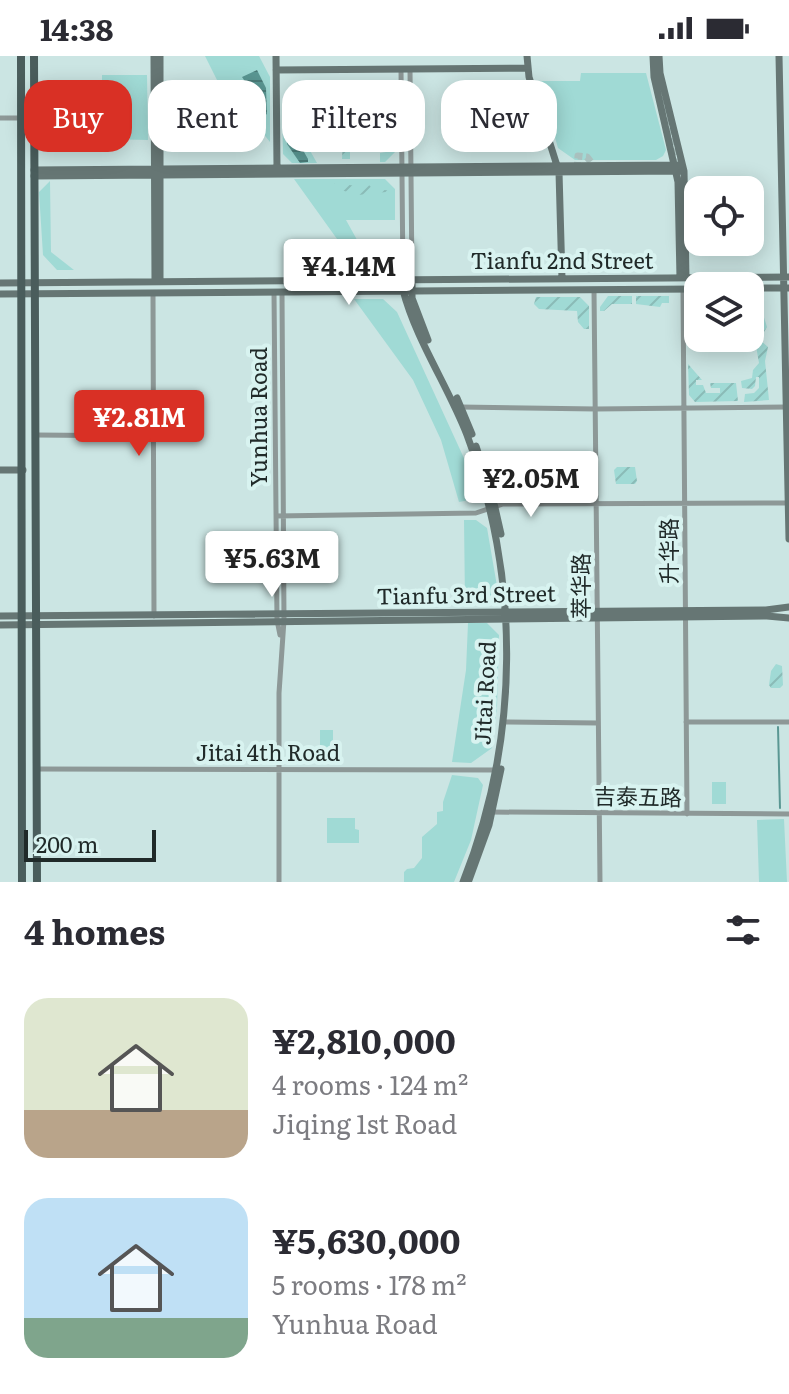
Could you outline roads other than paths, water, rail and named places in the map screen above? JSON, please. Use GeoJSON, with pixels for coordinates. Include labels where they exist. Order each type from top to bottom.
{"type":"FeatureCollection","features":[{"type":"Feature","properties":{"kind":"main road"},"geometry":{"type":"LineString","coordinates":[[21,56],[22,882]]}},
{"type":"Feature","properties":{"kind":"main road"},"geometry":{"type":"LineString","coordinates":[[34,56],[37,882]]}},
{"type":"Feature","properties":{"kind":"street"},"geometry":{"type":"LineString","coordinates":[[157,56],[157,281]]}},
{"type":"Feature","properties":{"kind":"street"},"geometry":{"type":"LineString","coordinates":[[276,56],[277,168]]}},
{"type":"Feature","properties":{"kind":"street"},"geometry":{"type":"LineString","coordinates":[[527,56],[558,169],[562,279]]}},
{"type":"Feature","properties":{"kind":"street"},"geometry":{"type":"LineString","coordinates":[[653,56],[654,77],[679,168]]}},
{"type":"Feature","properties":{"kind":"street"},"geometry":{"type":"LineString","coordinates":[[659,56],[679,168],[683,278]]}},
{"type":"Feature","properties":{"kind":"street"},"geometry":{"type":"LineString","coordinates":[[779,56],[786,277],[789,539]]}},
{"type":"Feature","properties":{"kind":"street"},"geometry":{"type":"LineString","coordinates":[[276,70],[528,68]]}},
{"type":"Feature","properties":{"kind":"street"},"geometry":{"type":"LineString","coordinates":[[403,280],[405,69]]}},
{"type":"Feature","properties":{"kind":"street"},"geometry":{"type":"LineString","coordinates":[[0,118],[22,118]]}},
{"type":"Feature","properties":{"kind":"street"},"geometry":{"type":"LineString","coordinates":[[558,169],[592,164],[679,168]]}},
{"type":"Feature","properties":{"kind":"street"},"geometry":{"type":"LineString","coordinates":[[157,172],[277,168],[406,170]]}},
{"type":"Feature","properties":{"kind":"street"},"geometry":{"type":"LineString","coordinates":[[34,173],[679,168]]}},
{"type":"Feature","properties":{"kind":"street"},"geometry":{"type":"LineString","coordinates":[[406,170],[412,280]]}},
{"type":"Feature","properties":{"kind":"street","name":"Tianfu 2nd Street"},"geometry":{"type":"LineString","coordinates":[[0,283],[786,277]]}},
{"type":"Feature","properties":{"kind":"street","name":"Jitai Road"},"geometry":{"type":"LineString","coordinates":[[403,280],[480,457],[508,586],[512,658],[506,722],[489,812],[466,882]]}},
{"type":"Feature","properties":{"kind":"street","name":"Jitai Road"},"geometry":{"type":"LineString","coordinates":[[407,291],[412,280]]}},
{"type":"Feature","properties":{"kind":"street"},"geometry":{"type":"LineString","coordinates":[[764,288],[786,288]]}},
{"type":"Feature","properties":{"kind":"street","name":"Tianfu 2nd Street"},"geometry":{"type":"LineString","coordinates":[[0,294],[683,289]]}},
{"type":"Feature","properties":{"kind":"street","name":"升华路"},"geometry":{"type":"LineString","coordinates":[[683,289],[687,814]]}},
{"type":"Feature","properties":{"kind":"street","name":"萃华路"},"geometry":{"type":"LineString","coordinates":[[594,290],[600,882]]}},
{"type":"Feature","properties":{"kind":"street","name":"Jitai Road"},"geometry":{"type":"LineString","coordinates":[[407,291],[458,407]]}},
{"type":"Feature","properties":{"kind":"street"},"geometry":{"type":"LineString","coordinates":[[417,311],[425,295],[442,291]]}},
{"type":"Feature","properties":{"kind":"street","name":"Yunhua Road"},"geometry":{"type":"LineString","coordinates":[[278,292],[281,638],[279,882]]}},
{"type":"Feature","properties":{"kind":"street"},"geometry":{"type":"LineString","coordinates":[[153,293],[154,619]]}},
{"type":"Feature","properties":{"kind":"street"},"geometry":{"type":"LineString","coordinates":[[458,407],[786,407]]}},
{"type":"Feature","properties":{"kind":"street"},"geometry":{"type":"LineString","coordinates":[[35,435],[153,436]]}},
{"type":"Feature","properties":{"kind":"street"},"geometry":{"type":"LineString","coordinates":[[0,470],[23,470]]}},
{"type":"Feature","properties":{"kind":"street"},"geometry":{"type":"LineString","coordinates":[[279,516],[476,513],[503,504],[788,503]]}},
{"type":"Feature","properties":{"kind":"street","name":"Tianfu 3rd Street"},"geometry":{"type":"LineString","coordinates":[[686,614],[789,607]]}},
{"type":"Feature","properties":{"kind":"street","name":"Tianfu 3rd Street"},"geometry":{"type":"LineString","coordinates":[[0,616],[21,620],[597,614],[789,618]]}},
{"type":"Feature","properties":{"kind":"street","name":"Tianfu 3rd Street"},"geometry":{"type":"LineString","coordinates":[[0,625],[21,620]]}},
{"type":"Feature","properties":{"kind":"street"},"geometry":{"type":"LineString","coordinates":[[506,722],[598,723]]}},
{"type":"Feature","properties":{"kind":"street"},"geometry":{"type":"LineString","coordinates":[[686,722],[789,722]]}},
{"type":"Feature","properties":{"kind":"street","name":"Jitai 4th Road"},"geometry":{"type":"LineString","coordinates":[[36,769],[499,770]]}},
{"type":"Feature","properties":{"kind":"street","name":"吉泰五路"},"geometry":{"type":"LineString","coordinates":[[489,812],[789,814]]}},
{"type":"Feature","properties":{"kind":"waterway"},"geometry":{"type":"LineString","coordinates":[[778,727],[780,808]]}},
{"type":"Feature","properties":{"kind":"tunnel"},"geometry":{"type":"LineString","coordinates":[[660,87],[679,168]]}},
{"type":"Feature","properties":{"kind":"tunnel"},"geometry":{"type":"LineString","coordinates":[[577,169],[578,156],[587,157],[591,162]]}}]}
